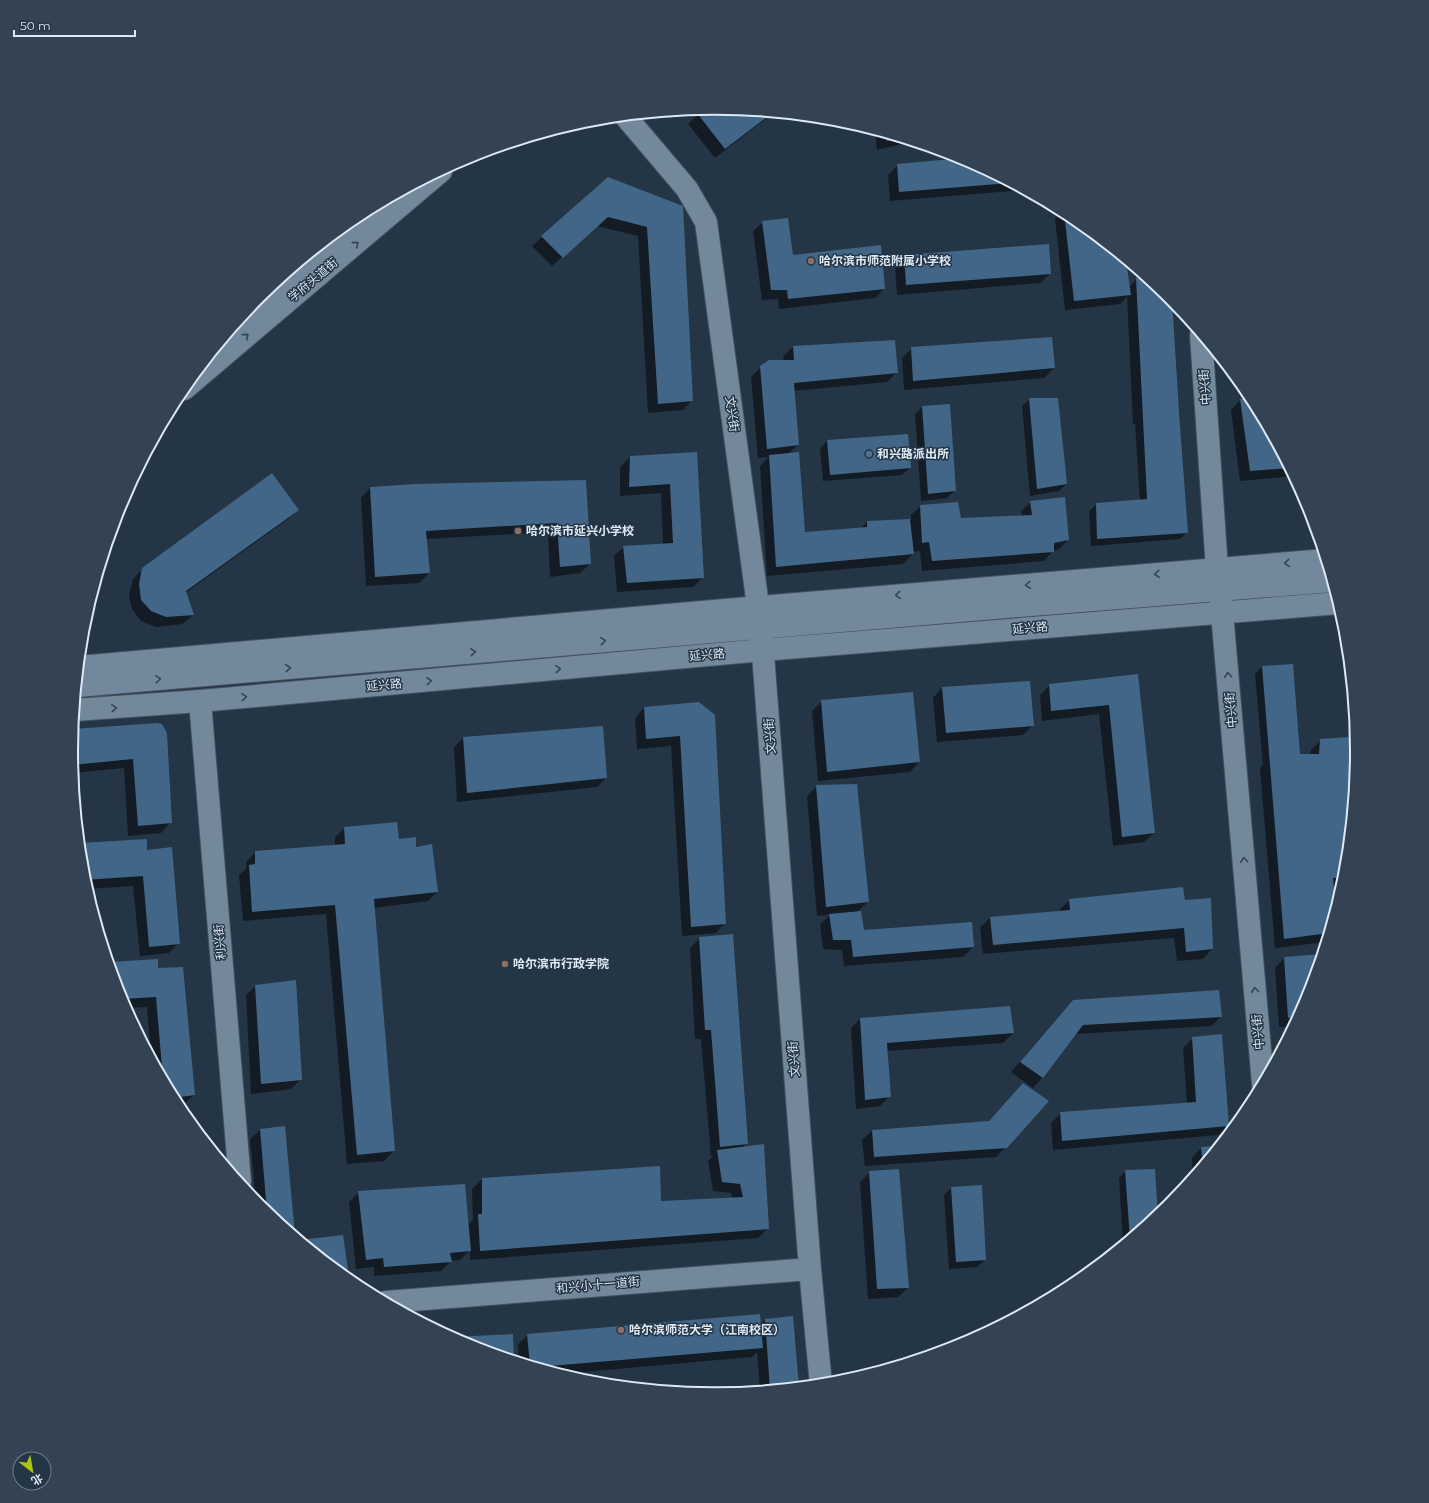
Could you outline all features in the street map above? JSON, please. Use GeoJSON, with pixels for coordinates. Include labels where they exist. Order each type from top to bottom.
{"type":"FeatureCollection","features":[{"type":"Feature","properties":{"kind":"main road","name":"文兴街"},"geometry":{"type":"LineString","coordinates":[[629,120],[686,189],[706,222],[760,617],[810,1268],[821,1379]]}},
{"type":"Feature","properties":{"kind":"main road","name":"学府头道街"},"geometry":{"type":"LineString","coordinates":[[204,372],[423,186]]}},
{"type":"Feature","properties":{"kind":"main road","name":"学府头道街"},"geometry":{"type":"LineString","coordinates":[[285,282],[325,249]]}},
{"type":"Feature","properties":{"kind":"main road","name":"中兴街"},"geometry":{"type":"LineString","coordinates":[[1202,343],[1219,579],[1262,1076]]}},
{"type":"Feature","properties":{"kind":"main road"},"geometry":{"type":"LineString","coordinates":[[83,667],[760,617],[1219,579],[1321,561]]}},
{"type":"Feature","properties":{"kind":"main road"},"geometry":{"type":"LineString","coordinates":[[1219,579],[1327,581]]}},
{"type":"Feature","properties":{"kind":"main road","name":"延兴路"},"geometry":{"type":"LineString","coordinates":[[79,710],[200,701],[763,650],[1333,603]]}},
{"type":"Feature","properties":{"kind":"main road"},"geometry":{"type":"LineString","coordinates":[[81,686],[760,617]]}},
{"type":"Feature","properties":{"kind":"main road","name":"利兴街"},"geometry":{"type":"LineString","coordinates":[[200,701],[239,1175]]}},
{"type":"Feature","properties":{"kind":"main road","name":"和兴小十一道街"},"geometry":{"type":"LineString","coordinates":[[393,1301],[810,1268]]}},
{"type":"Feature","properties":{"kind":"building"},"geometry":{"type":"Polygon","coordinates":[[[699,115],[767,117],[725,149],[699,115]]]}},
{"type":"Feature","properties":{"kind":"building"},"geometry":{"type":"Polygon","coordinates":[[[948,159],[1001,184],[899,192],[897,164],[948,159]]]}},
{"type":"Feature","properties":{"kind":"building"},"geometry":{"type":"Polygon","coordinates":[[[608,177],[683,206],[693,401],[658,404],[647,227],[608,217],[563,258],[541,236],[608,177]]]}},
{"type":"Feature","properties":{"kind":"building"},"geometry":{"type":"Polygon","coordinates":[[[788,218],[793,255],[881,245],[885,289],[788,299],[787,290],[771,290],[762,221],[788,218]]]}},
{"type":"Feature","properties":{"kind":"building"},"geometry":{"type":"Polygon","coordinates":[[[1065,220],[1127,267],[1131,295],[1074,301],[1065,220]]]}},
{"type":"Feature","properties":{"kind":"building"},"geometry":{"type":"Polygon","coordinates":[[[1049,244],[1051,274],[906,285],[904,255],[1049,244]]]}},
{"type":"Feature","properties":{"kind":"building"},"geometry":{"type":"Polygon","coordinates":[[[1136,278],[1139,278],[1173,309],[1188,533],[1097,539],[1096,503],[1147,499],[1136,278]]]}},
{"type":"Feature","properties":{"kind":"building"},"geometry":{"type":"Polygon","coordinates":[[[1052,337],[1055,368],[913,381],[911,347],[1052,337]]]}},
{"type":"Feature","properties":{"kind":"building"},"geometry":{"type":"Polygon","coordinates":[[[895,340],[898,373],[794,383],[799,445],[767,449],[760,366],[769,360],[794,360],[793,346],[895,340]]]}},
{"type":"Feature","properties":{"kind":"building"},"geometry":{"type":"Polygon","coordinates":[[[1029,398],[1058,398],[1067,484],[1037,489],[1029,398]]]}},
{"type":"Feature","properties":{"kind":"building"},"geometry":{"type":"Polygon","coordinates":[[[1240,399],[1245,399],[1266,433],[1284,468],[1250,471],[1240,399]]]}},
{"type":"Feature","properties":{"kind":"building"},"geometry":{"type":"Polygon","coordinates":[[[950,404],[956,491],[928,494],[922,406],[950,404]]]}},
{"type":"Feature","properties":{"kind":"building","name":"和兴路派出所"},"geometry":{"type":"Polygon","coordinates":[[[908,434],[911,468],[830,475],[827,440],[908,434]]]}},
{"type":"Feature","properties":{"kind":"building"},"geometry":{"type":"Polygon","coordinates":[[[697,452],[704,578],[627,583],[623,546],[673,543],[670,484],[629,487],[630,456],[697,452]]]}},
{"type":"Feature","properties":{"kind":"building"},"geometry":{"type":"Polygon","coordinates":[[[799,452],[805,532],[867,527],[867,521],[910,519],[914,554],[776,567],[769,455],[799,452]]]}},
{"type":"Feature","properties":{"kind":"building"},"geometry":{"type":"Polygon","coordinates":[[[272,473],[299,510],[186,591],[194,615],[166,617],[151,611],[141,600],[139,584],[142,568],[272,473]]]}},
{"type":"Feature","properties":{"kind":"building"},"geometry":{"type":"Polygon","coordinates":[[[586,480],[591,564],[560,567],[557,523],[426,531],[430,573],[375,577],[370,487],[415,484],[586,480]]]}},
{"type":"Feature","properties":{"kind":"building"},"geometry":{"type":"Polygon","coordinates":[[[1065,497],[1069,540],[1054,543],[1054,552],[932,561],[929,542],[922,543],[920,505],[958,502],[961,518],[1032,515],[1030,501],[1065,497]]]}},
{"type":"Feature","properties":{"kind":"building"},"geometry":{"type":"Polygon","coordinates":[[[1293,664],[1300,754],[1319,754],[1320,739],[1350,737],[1350,793],[1346,835],[1339,878],[1333,878],[1335,894],[1324,934],[1284,939],[1262,666],[1293,664]]]}},
{"type":"Feature","properties":{"kind":"building"},"geometry":{"type":"Polygon","coordinates":[[[1138,674],[1155,833],[1122,837],[1109,705],[1051,711],[1049,684],[1138,674]]]}},
{"type":"Feature","properties":{"kind":"building"},"geometry":{"type":"Polygon","coordinates":[[[1030,681],[1034,726],[946,733],[942,687],[1030,681]]]}},
{"type":"Feature","properties":{"kind":"building"},"geometry":{"type":"Polygon","coordinates":[[[913,692],[920,762],[827,772],[821,700],[913,692]]]}},
{"type":"Feature","properties":{"kind":"building"},"geometry":{"type":"Polygon","coordinates":[[[699,702],[715,715],[726,924],[691,927],[680,736],[646,739],[644,707],[699,702]]]}},
{"type":"Feature","properties":{"kind":"building"},"geometry":{"type":"Polygon","coordinates":[[[157,723],[162,724],[167,733],[172,823],[138,826],[133,759],[78,764],[79,729],[157,723]]]}},
{"type":"Feature","properties":{"kind":"building"},"geometry":{"type":"Polygon","coordinates":[[[603,726],[607,778],[467,793],[463,737],[603,726]]]}},
{"type":"Feature","properties":{"kind":"building"},"geometry":{"type":"Polygon","coordinates":[[[857,784],[869,902],[826,907],[816,785],[857,784]]]}},
{"type":"Feature","properties":{"kind":"building"},"geometry":{"type":"Polygon","coordinates":[[[397,822],[399,839],[416,837],[416,847],[432,844],[438,892],[374,899],[395,1151],[357,1155],[335,905],[252,912],[249,865],[255,864],[255,851],[345,844],[344,827],[397,822]]]}},
{"type":"Feature","properties":{"kind":"building"},"geometry":{"type":"Polygon","coordinates":[[[147,839],[147,850],[172,847],[180,944],[149,947],[143,876],[91,880],[84,843],[147,839]]]}},
{"type":"Feature","properties":{"kind":"building"},"geometry":{"type":"Polygon","coordinates":[[[1183,887],[1185,900],[1211,898],[1213,949],[1186,952],[1184,928],[993,945],[990,917],[1070,910],[1069,899],[1183,887]]]}},
{"type":"Feature","properties":{"kind":"building"},"geometry":{"type":"Polygon","coordinates":[[[861,911],[864,930],[972,922],[974,947],[853,957],[851,940],[833,940],[829,914],[861,911]]]}},
{"type":"Feature","properties":{"kind":"building"},"geometry":{"type":"Polygon","coordinates":[[[733,934],[748,1144],[720,1147],[711,1030],[705,1030],[699,937],[733,934]]]}},
{"type":"Feature","properties":{"kind":"building"},"geometry":{"type":"Polygon","coordinates":[[[1317,954],[1303,995],[1292,1018],[1288,1018],[1284,957],[1317,954]]]}},
{"type":"Feature","properties":{"kind":"building"},"geometry":{"type":"Polygon","coordinates":[[[158,959],[158,968],[183,967],[195,1095],[180,1097],[162,1068],[156,997],[128,999],[114,962],[158,959]]]}},
{"type":"Feature","properties":{"kind":"building"},"geometry":{"type":"Polygon","coordinates":[[[296,980],[302,1080],[261,1084],[255,985],[296,980]]]}},
{"type":"Feature","properties":{"kind":"building"},"geometry":{"type":"Polygon","coordinates":[[[1219,990],[1222,1017],[1083,1025],[1043,1078],[1020,1062],[1073,1000],[1219,990]]]}},
{"type":"Feature","properties":{"kind":"building"},"geometry":{"type":"Polygon","coordinates":[[[1010,1006],[1014,1033],[887,1043],[891,1097],[865,1100],[860,1018],[1010,1006]]]}},
{"type":"Feature","properties":{"kind":"building"},"geometry":{"type":"Polygon","coordinates":[[[1222,1034],[1229,1126],[1062,1141],[1060,1112],[1196,1102],[1192,1037],[1222,1034]]]}},
{"type":"Feature","properties":{"kind":"building"},"geometry":{"type":"Polygon","coordinates":[[[1023,1083],[1049,1101],[1007,1148],[874,1157],[872,1130],[989,1121],[1023,1083]]]}},
{"type":"Feature","properties":{"kind":"building"},"geometry":{"type":"Polygon","coordinates":[[[285,1126],[294,1230],[266,1204],[260,1129],[285,1126]]]}},
{"type":"Feature","properties":{"kind":"building"},"geometry":{"type":"Polygon","coordinates":[[[764,1144],[769,1229],[480,1251],[478,1214],[482,1214],[482,1178],[660,1166],[661,1201],[743,1197],[740,1184],[722,1182],[717,1150],[764,1144]]]}},
{"type":"Feature","properties":{"kind":"building"},"geometry":{"type":"Polygon","coordinates":[[[1213,1146],[1202,1160],[1201,1147],[1213,1146]]]}},
{"type":"Feature","properties":{"kind":"building"},"geometry":{"type":"Polygon","coordinates":[[[899,1169],[909,1288],[877,1289],[869,1171],[899,1169]]]}},
{"type":"Feature","properties":{"kind":"building"},"geometry":{"type":"Polygon","coordinates":[[[1155,1169],[1158,1209],[1130,1234],[1125,1170],[1155,1169]]]}},
{"type":"Feature","properties":{"kind":"building"},"geometry":{"type":"Polygon","coordinates":[[[465,1184],[471,1251],[450,1253],[452,1262],[384,1267],[383,1258],[366,1260],[358,1191],[465,1184]]]}},
{"type":"Feature","properties":{"kind":"building"},"geometry":{"type":"Polygon","coordinates":[[[982,1185],[986,1260],[956,1262],[951,1187],[982,1185]]]}},
{"type":"Feature","properties":{"kind":"building"},"geometry":{"type":"Polygon","coordinates":[[[343,1235],[348,1270],[327,1256],[306,1239],[343,1235]]]}},
{"type":"Feature","properties":{"kind":"building"},"geometry":{"type":"Polygon","coordinates":[[[760,1314],[763,1348],[550,1366],[530,1360],[527,1334],[760,1314]]]}},
{"type":"Feature","properties":{"kind":"building"},"geometry":{"type":"Polygon","coordinates":[[[793,1316],[799,1383],[770,1386],[765,1319],[793,1316]]]}},
{"type":"Feature","properties":{"kind":"building"},"geometry":{"type":"Polygon","coordinates":[[[513,1334],[514,1355],[471,1340],[463,1336],[513,1334]]]}},
{"type":"Feature","properties":{"kind":"place","name":"哈尔滨市师范附属小学校"},"geometry":{"type":"Point","coordinates":[811,261]}},
{"type":"Feature","properties":{"kind":"place","name":"和兴路派出所"},"geometry":{"type":"Point","coordinates":[869,454]}},
{"type":"Feature","properties":{"kind":"place","name":"哈尔滨市延兴小学校"},"geometry":{"type":"Point","coordinates":[518,531]}},
{"type":"Feature","properties":{"kind":"place","name":"哈尔滨市行政学院"},"geometry":{"type":"Point","coordinates":[505,964]}},
{"type":"Feature","properties":{"kind":"place","name":"哈尔滨师范大学（江南校区）"},"geometry":{"type":"Point","coordinates":[621,1330]}}]}
